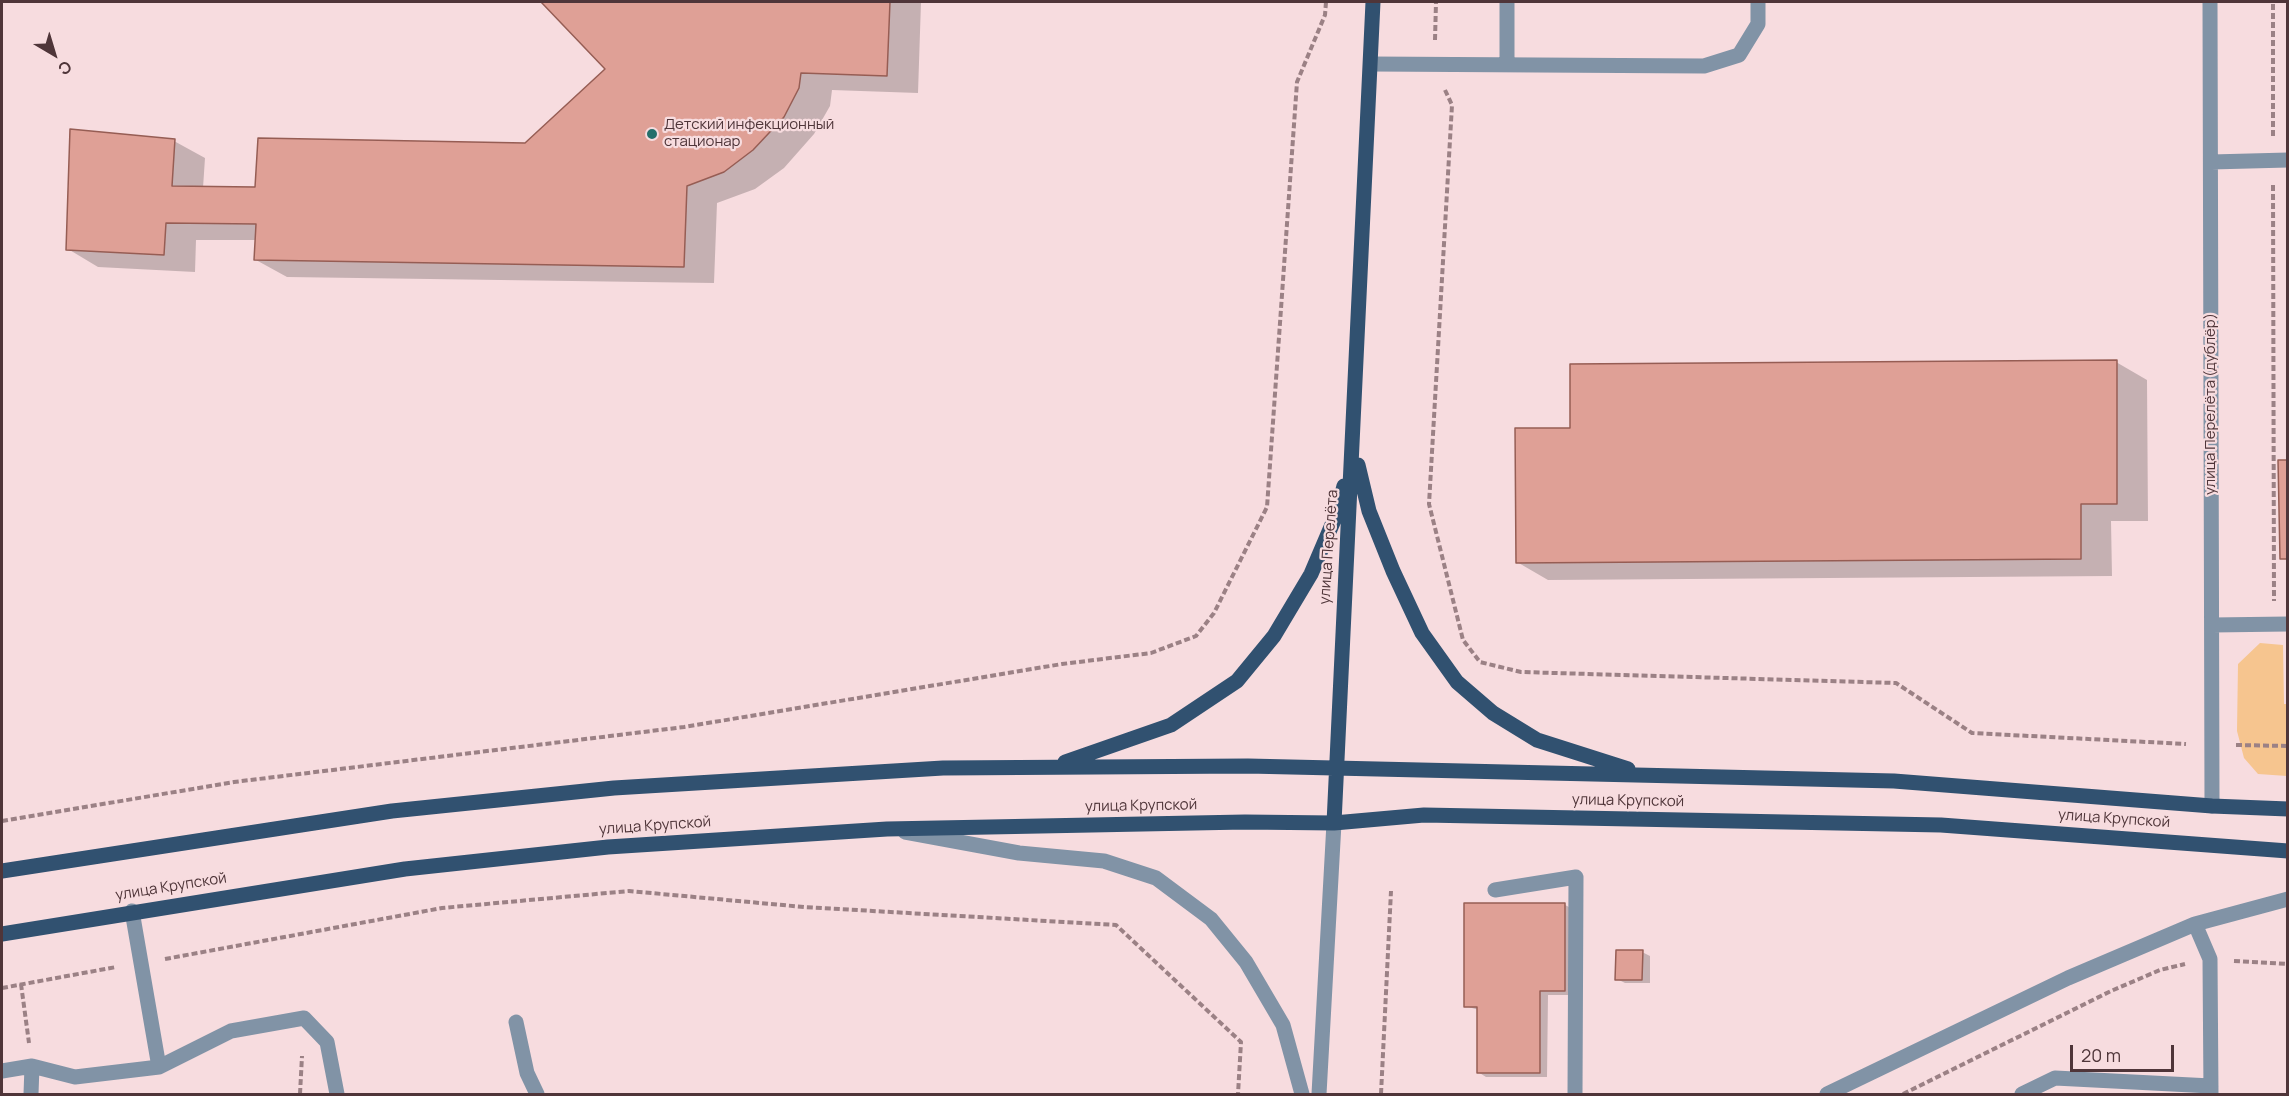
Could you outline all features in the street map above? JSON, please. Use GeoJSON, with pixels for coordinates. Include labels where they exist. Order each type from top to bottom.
{"type":"FeatureCollection","features":[{"type":"Feature","properties":{"kind":"main road","name":"улица Перелёта"},"geometry":{"type":"LineString","coordinates":[[1334,823],[1354,448],[1373,2]]}},
{"type":"Feature","properties":{"kind":"main road"},"geometry":{"type":"LineString","coordinates":[[1054,766],[1171,725],[1237,681],[1274,636],[1311,574],[1337,513],[1354,448]]}},
{"type":"Feature","properties":{"kind":"main road"},"geometry":{"type":"LineString","coordinates":[[1354,448],[1369,511],[1393,571],[1422,633],[1457,682],[1493,714],[1537,740],[1645,775]]}},
{"type":"Feature","properties":{"kind":"main road","name":"улица Крупской"},"geometry":{"type":"LineString","coordinates":[[2,871],[392,811],[614,788],[798,775],[1054,766],[1337,768],[1894,781],[2212,806],[2288,809]]}},
{"type":"Feature","properties":{"kind":"main road","name":"улица Крупской"},"geometry":{"type":"LineString","coordinates":[[2,934],[132,911],[405,869],[608,847],[887,829],[1245,822],[1334,823],[1424,815],[1941,825],[2288,851]]}},
{"type":"Feature","properties":{"kind":"street"},"geometry":{"type":"LineString","coordinates":[[1507,2],[1507,65]]}},
{"type":"Feature","properties":{"kind":"street"},"geometry":{"type":"LineString","coordinates":[[1371,64],[1704,66],[1739,55],[1758,24],[1758,2]]}},
{"type":"Feature","properties":{"kind":"street","name":"улица Перелёта (дублёр)"},"geometry":{"type":"LineString","coordinates":[[2210,2],[2212,806]]}},
{"type":"Feature","properties":{"kind":"street"},"geometry":{"type":"LineString","coordinates":[[2211,162],[2280,161]]}},
{"type":"Feature","properties":{"kind":"street"},"geometry":{"type":"LineString","coordinates":[[2212,626],[2281,625]]}},
{"type":"Feature","properties":{"kind":"street","name":"улица Перелёта"},"geometry":{"type":"LineString","coordinates":[[1319,1095],[1334,823]]}},
{"type":"Feature","properties":{"kind":"street"},"geometry":{"type":"LineString","coordinates":[[887,829],[1019,852],[1104,861],[1156,878],[1211,919],[1246,962],[1282,1025],[1302,1095]]}},
{"type":"Feature","properties":{"kind":"street"},"geometry":{"type":"LineString","coordinates":[[1495,890],[1576,877],[1575,1095]]}},
{"type":"Feature","properties":{"kind":"street"},"geometry":{"type":"LineString","coordinates":[[1827,1095],[2068,978],[2195,924],[2288,899]]}},
{"type":"Feature","properties":{"kind":"street"},"geometry":{"type":"LineString","coordinates":[[132,911],[159,1067]]}},
{"type":"Feature","properties":{"kind":"street"},"geometry":{"type":"LineString","coordinates":[[2022,1095],[2055,1078],[2109,1088],[2211,1090],[2210,959],[2195,924]]}},
{"type":"Feature","properties":{"kind":"street"},"geometry":{"type":"LineString","coordinates":[[2,1071],[32,1066],[75,1077],[159,1067],[231,1030],[304,1018],[327,1042],[337,1095]]}},
{"type":"Feature","properties":{"kind":"street"},"geometry":{"type":"LineString","coordinates":[[516,1022],[527,1073],[537,1095]]}},
{"type":"Feature","properties":{"kind":"street"},"geometry":{"type":"LineString","coordinates":[[31,1095],[32,1066]]}},
{"type":"Feature","properties":{"kind":"path"},"geometry":{"type":"LineString","coordinates":[[2,821],[234,782],[684,727],[1062,664],[1151,652],[1196,636],[1214,612],[1267,507],[1297,82],[1325,15],[1326,2]]}},
{"type":"Feature","properties":{"kind":"path"},"geometry":{"type":"LineString","coordinates":[[1436,2],[1434,64],[1452,105],[1429,504],[1463,640],[1480,662],[1521,672],[1896,683],[1972,733],[2288,746]]}},
{"type":"Feature","properties":{"kind":"path"},"geometry":{"type":"LineString","coordinates":[[2273,2],[2280,161],[2281,625]]}},
{"type":"Feature","properties":{"kind":"path"},"geometry":{"type":"LineString","coordinates":[[2,988],[442,908],[629,891],[804,907],[1116,925],[1241,1042],[1238,1095]]}},
{"type":"Feature","properties":{"kind":"path"},"geometry":{"type":"LineString","coordinates":[[1381,1095],[1391,891]]}},
{"type":"Feature","properties":{"kind":"path"},"geometry":{"type":"LineString","coordinates":[[1903,1095],[2111,991],[2160,970],[2210,959],[2288,964]]}},
{"type":"Feature","properties":{"kind":"path"},"geometry":{"type":"LineString","coordinates":[[21,984],[32,1066]]}},
{"type":"Feature","properties":{"kind":"shaded area"},"geometry":{"type":"Polygon","coordinates":[[[2260,643],[2283,645],[2284,704],[2288,704],[2287,776],[2258,774],[2244,758],[2237,731],[2238,664],[2260,643]]]}},
{"type":"Feature","properties":{"kind":"building","name":"Детский инфекционный стационар"},"geometry":{"type":"Polygon","coordinates":[[[541,2],[890,2],[887,76],[801,73],[799,88],[784,117],[753,150],[724,172],[687,186],[684,267],[254,260],[256,224],[166,223],[164,255],[66,250],[70,129],[175,139],[172,186],[255,187],[258,138],[525,143],[605,69],[541,2]]]}},
{"type":"Feature","properties":{"kind":"building"},"geometry":{"type":"Polygon","coordinates":[[[2117,360],[2117,504],[2081,504],[2081,559],[1516,563],[1515,428],[1570,428],[1570,364],[2117,360]]]}},
{"type":"Feature","properties":{"kind":"building"},"geometry":{"type":"Polygon","coordinates":[[[2278,460],[2288,460],[2288,559],[2280,559],[2278,460]]]}},
{"type":"Feature","properties":{"kind":"building"},"geometry":{"type":"Polygon","coordinates":[[[1464,903],[1565,903],[1565,991],[1540,991],[1540,1073],[1477,1073],[1477,1007],[1464,1007],[1464,903]]]}},
{"type":"Feature","properties":{"kind":"building"},"geometry":{"type":"Polygon","coordinates":[[[1616,950],[1643,950],[1642,980],[1615,980],[1616,950]]]}},
{"type":"Feature","properties":{"kind":"place","name":"Детский инфекционный стационар"},"geometry":{"type":"Point","coordinates":[652,134]}}]}
